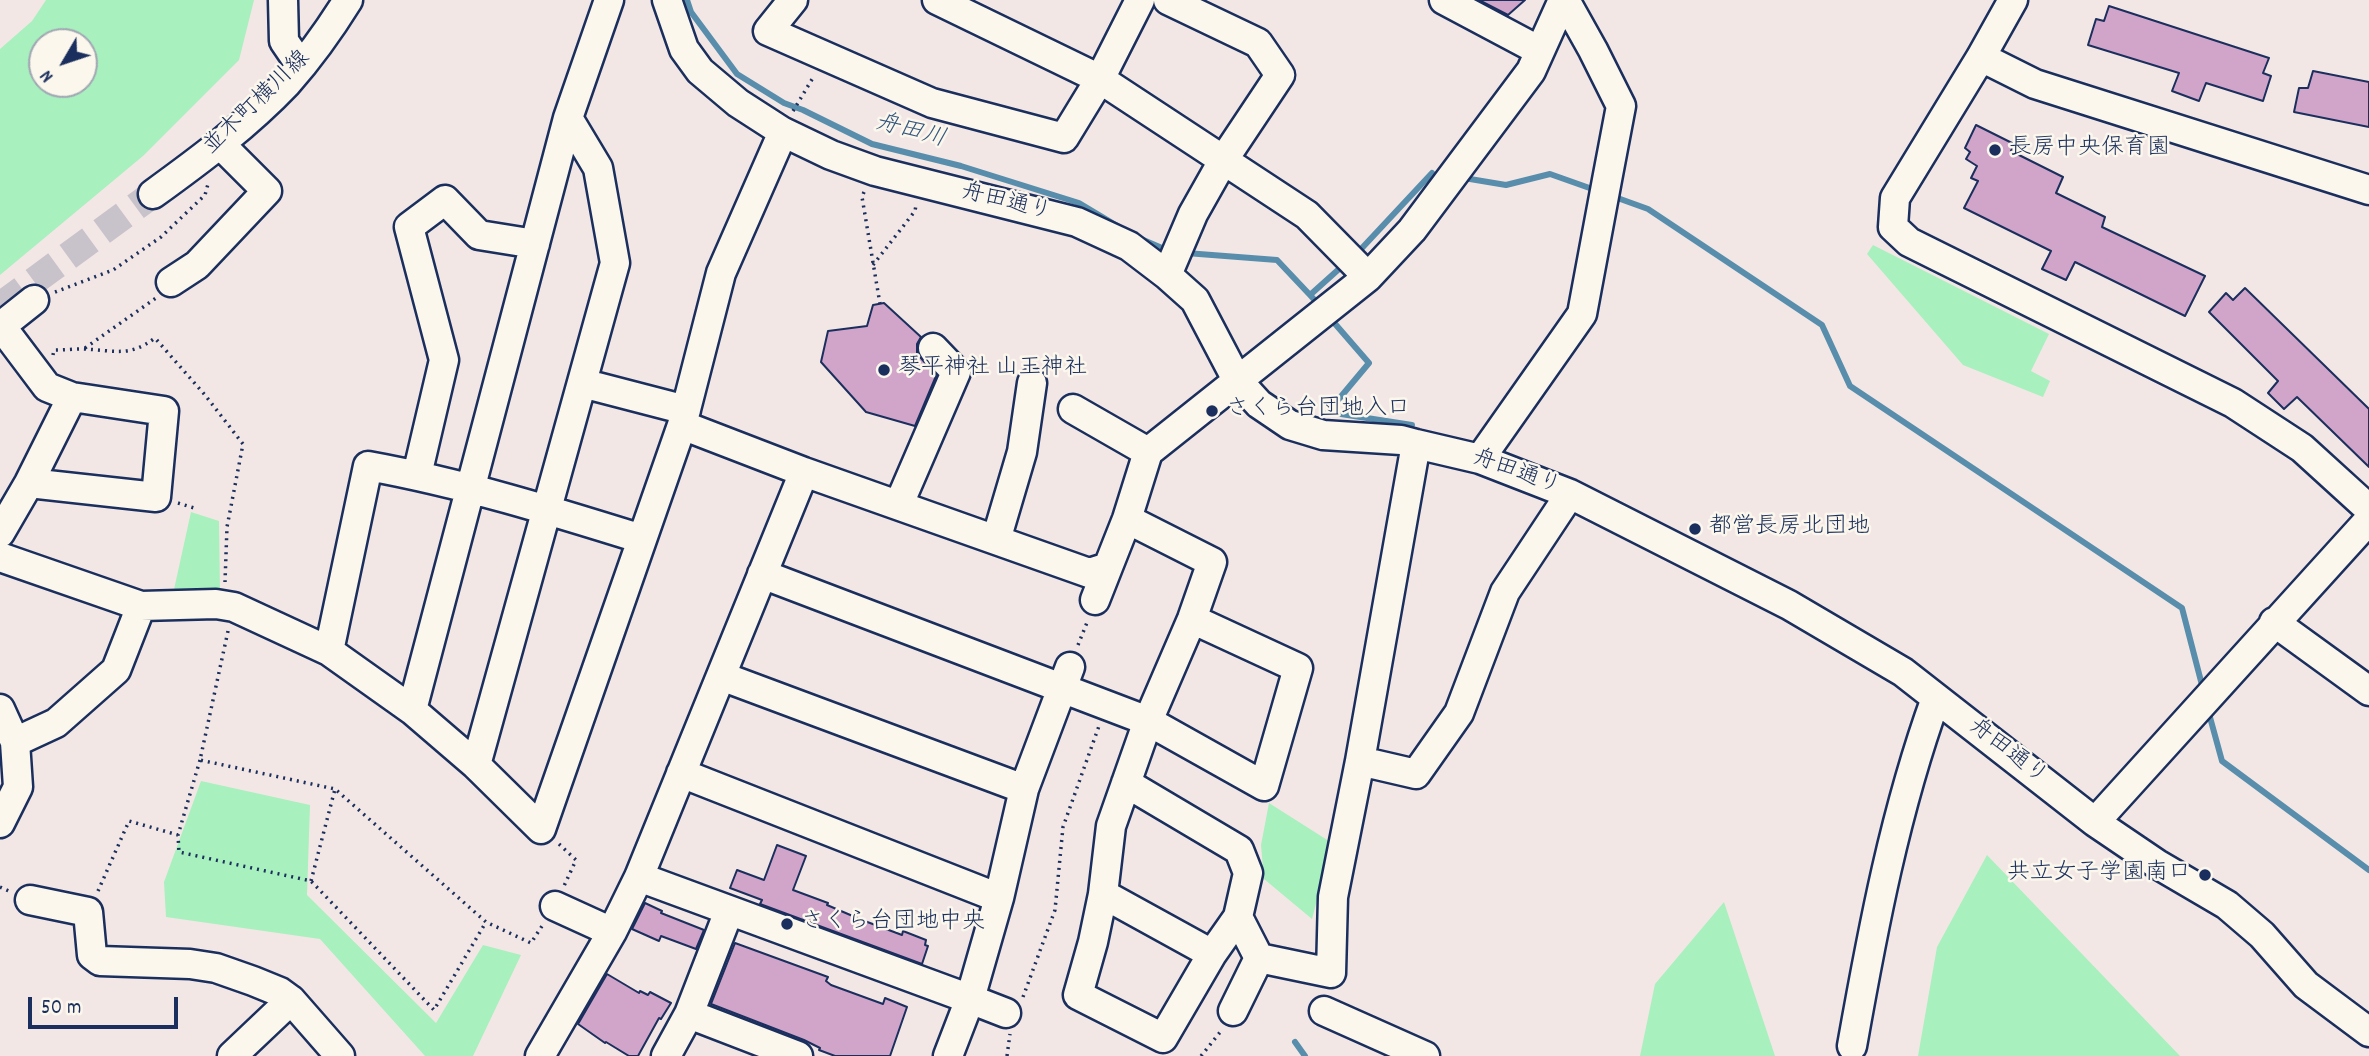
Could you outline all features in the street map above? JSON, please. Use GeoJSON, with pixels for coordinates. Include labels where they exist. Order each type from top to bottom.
{"type":"FeatureCollection","features":[{"type":"Feature","properties":{"kind":"street"},"geometry":{"type":"LineString","coordinates":[[283,0],[284,41],[301,66]]}},
{"type":"Feature","properties":{"kind":"street","name":"並木町横川線"},"geometry":{"type":"LineString","coordinates":[[153,194],[220,144],[285,84],[348,0]]}},
{"type":"Feature","properties":{"kind":"street"},"geometry":{"type":"LineString","coordinates":[[412,710],[568,118],[609,0]]}},
{"type":"Feature","properties":{"kind":"street","name":"舟田通り"},"geometry":{"type":"LineString","coordinates":[[667,0],[684,49],[700,71],[738,103],[788,122],[831,155],[875,171],[1077,222],[1129,246],[1195,300],[1237,380],[1259,404],[1290,425],[1323,435],[1401,440],[1480,460],[1570,494],[1789,605],[1903,672],[2095,822],[2157,864],[2227,905],[2262,935],[2306,985],[2369,1032]]}},
{"type":"Feature","properties":{"kind":"street"},"geometry":{"type":"LineString","coordinates":[[793,0],[768,31],[932,103],[1064,138],[1100,79],[1140,0]]}},
{"type":"Feature","properties":{"kind":"street"},"geometry":{"type":"LineString","coordinates":[[937,0],[1100,79],[1307,215],[1368,277]]}},
{"type":"Feature","properties":{"kind":"street"},"geometry":{"type":"LineString","coordinates":[[1167,275],[1193,214],[1224,159],[1280,75],[1258,43],[1168,0]]}},
{"type":"Feature","properties":{"kind":"street"},"geometry":{"type":"LineString","coordinates":[[1444,0],[1540,51]]}},
{"type":"Feature","properties":{"kind":"street"},"geometry":{"type":"LineString","coordinates":[[1095,600],[1127,519],[1148,452],[1368,277],[1412,230],[1531,71],[1564,0]]}},
{"type":"Feature","properties":{"kind":"street"},"geometry":{"type":"LineString","coordinates":[[1480,460],[1582,314],[1605,194],[1621,106],[1594,50],[1564,0]]}},
{"type":"Feature","properties":{"kind":"street"},"geometry":{"type":"LineString","coordinates":[[2013,0],[1895,198],[1892,227],[1909,242],[2233,403],[2302,448],[2369,509]]}},
{"type":"Feature","properties":{"kind":"street"},"geometry":{"type":"LineString","coordinates":[[1981,57],[2035,84],[2369,190]]}},
{"type":"Feature","properties":{"kind":"street"},"geometry":{"type":"LineString","coordinates":[[476,765],[615,262],[598,168],[568,118]]}},
{"type":"Feature","properties":{"kind":"street"},"geometry":{"type":"LineString","coordinates":[[0,557],[141,606],[229,606],[328,651],[412,710],[476,765],[541,829],[684,418],[721,273],[788,122]]}},
{"type":"Feature","properties":{"kind":"street"},"geometry":{"type":"LineString","coordinates":[[171,282],[197,265],[267,191],[220,144]]}},
{"type":"Feature","properties":{"kind":"street"},"geometry":{"type":"LineString","coordinates":[[417,475],[444,360],[409,228],[445,200],[479,235],[535,244]]}},
{"type":"Feature","properties":{"kind":"street"},"geometry":{"type":"LineString","coordinates":[[29,483],[156,497],[164,411],[72,397],[47,387],[3,336],[5,323],[34,300]]}},
{"type":"Feature","properties":{"kind":"street"},"geometry":{"type":"LineString","coordinates":[[899,504],[957,372],[933,348]]}},
{"type":"Feature","properties":{"kind":"street"},"geometry":{"type":"LineString","coordinates":[[582,383],[684,418],[804,472],[1088,573],[1108,568]]}},
{"type":"Feature","properties":{"kind":"street"},"geometry":{"type":"LineString","coordinates":[[996,540],[1022,453],[1032,383]]}},
{"type":"Feature","properties":{"kind":"street"},"geometry":{"type":"LineString","coordinates":[[0,533],[29,483],[72,397]]}},
{"type":"Feature","properties":{"kind":"street"},"geometry":{"type":"LineString","coordinates":[[1073,409],[1148,452]]}},
{"type":"Feature","properties":{"kind":"street"},"geometry":{"type":"LineString","coordinates":[[1416,444],[1333,897],[1331,973],[1321,1021],[1424,1056]]}},
{"type":"Feature","properties":{"kind":"street"},"geometry":{"type":"LineString","coordinates":[[328,651],[368,466],[470,488],[642,539]]}},
{"type":"Feature","properties":{"kind":"street"},"geometry":{"type":"LineString","coordinates":[[540,1056],[612,932],[639,877],[804,472]]}},
{"type":"Feature","properties":{"kind":"street"},"geometry":{"type":"LineString","coordinates":[[1360,761],[1416,774],[1460,713],[1505,592],[1570,494]]}},
{"type":"Feature","properties":{"kind":"street"},"geometry":{"type":"LineString","coordinates":[[1126,783],[1239,850],[1248,873],[1238,917],[1212,954],[1163,1038],[1078,995],[1103,894],[1111,826],[1126,783],[1148,721],[1192,619],[1212,562],[1127,519]]}},
{"type":"Feature","properties":{"kind":"street"},"geometry":{"type":"LineString","coordinates":[[2095,822],[2369,520]]}},
{"type":"Feature","properties":{"kind":"street"},"geometry":{"type":"LineString","coordinates":[[762,574],[1066,678],[1107,706],[1148,721],[1264,786],[1298,668],[1192,619]]}},
{"type":"Feature","properties":{"kind":"street"},"geometry":{"type":"LineString","coordinates":[[15,742],[56,723],[116,670],[141,606]]}},
{"type":"Feature","properties":{"kind":"street"},"geometry":{"type":"LineString","coordinates":[[2274,622],[2369,691]]}},
{"type":"Feature","properties":{"kind":"street"},"geometry":{"type":"LineString","coordinates":[[721,676],[1024,789]]}},
{"type":"Feature","properties":{"kind":"street"},"geometry":{"type":"LineString","coordinates":[[948,1056],[971,999],[999,898],[1024,789],[1066,678]]}},
{"type":"Feature","properties":{"kind":"street"},"geometry":{"type":"LineString","coordinates":[[1852,1046],[1881,890],[1923,733],[1936,698]]}},
{"type":"Feature","properties":{"kind":"street"},"geometry":{"type":"LineString","coordinates":[[0,709],[15,742],[18,788],[0,823]]}},
{"type":"Feature","properties":{"kind":"street"},"geometry":{"type":"LineString","coordinates":[[681,773],[999,898]]}},
{"type":"Feature","properties":{"kind":"street"},"geometry":{"type":"LineString","coordinates":[[639,877],[1012,1016]]}},
{"type":"Feature","properties":{"kind":"street"},"geometry":{"type":"LineString","coordinates":[[1103,894],[1212,954]]}},
{"type":"Feature","properties":{"kind":"street"},"geometry":{"type":"LineString","coordinates":[[30,900],[88,912],[92,955],[100,961],[190,964],[216,968],[280,992],[291,1000],[340,1056]]}},
{"type":"Feature","properties":{"kind":"street"},"geometry":{"type":"LineString","coordinates":[[555,906],[612,932]]}},
{"type":"Feature","properties":{"kind":"street"},"geometry":{"type":"LineString","coordinates":[[666,1056],[689,1014],[729,911]]}},
{"type":"Feature","properties":{"kind":"street"},"geometry":{"type":"LineString","coordinates":[[1238,917],[1259,958]]}},
{"type":"Feature","properties":{"kind":"street"},"geometry":{"type":"LineString","coordinates":[[1259,958],[1331,973]]}},
{"type":"Feature","properties":{"kind":"street"},"geometry":{"type":"LineString","coordinates":[[1233,1011],[1259,958]]}},
{"type":"Feature","properties":{"kind":"street"},"geometry":{"type":"LineString","coordinates":[[232,1056],[291,1000]]}},
{"type":"Feature","properties":{"kind":"street"},"geometry":{"type":"LineString","coordinates":[[689,1014],[764,1050],[798,1056]]}},
{"type":"Feature","properties":{"kind":"path"},"geometry":{"type":"LineString","coordinates":[[788,122],[799,100]]}},
{"type":"Feature","properties":{"kind":"path"},"geometry":{"type":"LineString","coordinates":[[875,171],[862,197],[880,304]]}},
{"type":"Feature","properties":{"kind":"path"},"geometry":{"type":"LineString","coordinates":[[34,300],[113,270],[161,237],[205,195],[209,179]]}},
{"type":"Feature","properties":{"kind":"path"},"geometry":{"type":"LineString","coordinates":[[873,265],[915,211],[922,182]]}},
{"type":"Feature","properties":{"kind":"path"},"geometry":{"type":"LineString","coordinates":[[171,282],[163,293],[83,349],[118,354],[142,348],[155,338],[243,444],[227,527],[229,606],[200,760],[178,835],[179,852],[310,881],[435,1010],[486,922]]}},
{"type":"Feature","properties":{"kind":"path"},"geometry":{"type":"LineString","coordinates":[[1066,678],[1095,600]]}},
{"type":"Feature","properties":{"kind":"path"},"geometry":{"type":"LineString","coordinates":[[1007,1056],[1012,1016],[1055,910],[1063,827],[1107,706]]}},
{"type":"Feature","properties":{"kind":"path"},"geometry":{"type":"LineString","coordinates":[[200,760],[335,789],[486,922],[531,943],[555,906],[576,860],[541,829]]}},
{"type":"Feature","properties":{"kind":"path"},"geometry":{"type":"LineString","coordinates":[[310,881],[335,789]]}},
{"type":"Feature","properties":{"kind":"path"},"geometry":{"type":"LineString","coordinates":[[88,912],[129,821],[178,835]]}},
{"type":"Feature","properties":{"kind":"path"},"geometry":{"type":"LineString","coordinates":[[1201,1056],[1216,1039],[1233,1011]]}},
{"type":"Feature","properties":{"kind":"green space"},"geometry":{"type":"Polygon","coordinates":[[[46,0],[254,0],[239,60],[143,156],[0,275],[0,49],[32,21],[46,0]]]}},
{"type":"Feature","properties":{"kind":"green space"},"geometry":{"type":"Polygon","coordinates":[[[1873,245],[2049,334],[2031,371],[2050,381],[2043,397],[1963,365],[1867,254],[1873,245]]]}},
{"type":"Feature","properties":{"kind":"green space"},"geometry":{"type":"Polygon","coordinates":[[[191,512],[219,521],[220,592],[173,594],[191,512]]]}},
{"type":"Feature","properties":{"kind":"green space"},"geometry":{"type":"Polygon","coordinates":[[[201,781],[310,805],[307,895],[436,1023],[483,945],[521,955],[473,1056],[425,1056],[320,939],[166,917],[164,882],[201,781]]]}},
{"type":"Feature","properties":{"kind":"green space"},"geometry":{"type":"Polygon","coordinates":[[[1269,803],[1332,843],[1312,919],[1264,879],[1261,845],[1269,803]]]}},
{"type":"Feature","properties":{"kind":"green space"},"geometry":{"type":"Polygon","coordinates":[[[1987,855],[2180,1056],[1918,1056],[1937,947],[1987,855]]]}},
{"type":"Feature","properties":{"kind":"green space"},"geometry":{"type":"Polygon","coordinates":[[[1724,902],[1775,1056],[1640,1056],[1655,984],[1724,902]]]}},
{"type":"Feature","properties":{"kind":"building"},"geometry":{"type":"Polygon","coordinates":[[[1479,0],[1525,0],[1508,15],[1479,0]]]}},
{"type":"Feature","properties":{"kind":"building"},"geometry":{"type":"Polygon","coordinates":[[[2109,6],[2269,58],[2263,73],[2271,76],[2263,101],[2206,83],[2199,101],[2172,91],[2179,73],[2088,45],[2096,19],[2104,21],[2109,6]]]}},
{"type":"Feature","properties":{"kind":"building"},"geometry":{"type":"Polygon","coordinates":[[[2313,71],[2369,82],[2369,127],[2294,112],[2299,88],[2308,88],[2313,71]]]}},
{"type":"Feature","properties":{"kind":"building"},"geometry":{"type":"Polygon","coordinates":[[[1976,125],[2014,144],[2011,151],[2063,177],[2056,193],[2105,217],[2102,227],[2205,276],[2185,316],[2075,262],[2066,280],[2042,269],[2051,251],[1964,208],[1978,181],[1971,178],[1977,166],[1966,159],[1970,152],[1965,148],[1976,125]]]}},
{"type":"Feature","properties":{"kind":"building"},"geometry":{"type":"Polygon","coordinates":[[[2245,288],[2369,409],[2369,467],[2297,397],[2284,409],[2268,393],[2278,381],[2209,312],[2226,293],[2233,300],[2245,288]]]}},
{"type":"Feature","properties":{"kind":"building","name":"琴平神社 山王神社"},"geometry":{"type":"Polygon","coordinates":[[[884,303],[921,337],[917,344],[917,353],[936,376],[915,426],[866,412],[821,362],[828,331],[867,326],[873,305],[884,303]]]}},
{"type":"Feature","properties":{"kind":"building"},"geometry":{"type":"Polygon","coordinates":[[[777,845],[806,856],[793,890],[862,920],[902,935],[903,931],[926,940],[925,945],[928,946],[922,964],[760,904],[762,900],[730,888],[737,870],[764,880],[777,845]]]}},
{"type":"Feature","properties":{"kind":"building"},"geometry":{"type":"Polygon","coordinates":[[[645,903],[662,911],[661,913],[704,930],[696,949],[661,936],[659,941],[632,929],[645,903]]]}},
{"type":"Feature","properties":{"kind":"building"},"geometry":{"type":"Polygon","coordinates":[[[735,943],[828,977],[826,981],[831,985],[883,1004],[885,998],[907,1007],[890,1056],[835,1056],[804,1040],[711,1004],[735,943]]]}},
{"type":"Feature","properties":{"kind":"building"},"geometry":{"type":"Polygon","coordinates":[[[607,974],[639,993],[640,991],[648,995],[650,992],[671,1003],[661,1019],[659,1018],[638,1056],[629,1056],[578,1024],[607,974]]]}},
{"type":"Feature","properties":{"kind":"waterway","name":"舟田川"},"geometry":{"type":"LineString","coordinates":[[687,0],[691,12],[737,74],[784,103],[872,144],[961,166],[1079,203],[1119,227]]}},
{"type":"Feature","properties":{"kind":"waterway"},"geometry":{"type":"LineString","coordinates":[[1362,248],[1432,173]]}},
{"type":"Feature","properties":{"kind":"waterway"},"geometry":{"type":"LineString","coordinates":[[1464,178],[1506,185],[1550,174],[1598,191]]}},
{"type":"Feature","properties":{"kind":"waterway"},"geometry":{"type":"LineString","coordinates":[[1612,196],[1648,209],[1822,325],[1850,386],[2182,608],[2203,689]]}},
{"type":"Feature","properties":{"kind":"waterway","name":"舟田川"},"geometry":{"type":"LineString","coordinates":[[1141,239],[1162,248]]}},
{"type":"Feature","properties":{"kind":"waterway"},"geometry":{"type":"LineString","coordinates":[[1186,253],[1277,260],[1310,295],[1339,269]]}},
{"type":"Feature","properties":{"kind":"waterway"},"geometry":{"type":"LineString","coordinates":[[1310,295],[1321,307]]}},
{"type":"Feature","properties":{"kind":"waterway"},"geometry":{"type":"LineString","coordinates":[[1330,318],[1369,363],[1328,412],[1412,425]]}},
{"type":"Feature","properties":{"kind":"waterway"},"geometry":{"type":"LineString","coordinates":[[2208,710],[2222,761],[2369,870]]}},
{"type":"Feature","properties":{"kind":"waterway"},"geometry":{"type":"LineString","coordinates":[[1295,1042],[1305,1056]]}},
{"type":"Feature","properties":{"kind":"tunnel"},"geometry":{"type":"LineString","coordinates":[[0,306],[153,194]]}},
{"type":"Feature","properties":{"kind":"place","name":"長房中央保育園"},"geometry":{"type":"Point","coordinates":[1995,150]}},
{"type":"Feature","properties":{"kind":"place","name":"琴平神社 山王神社"},"geometry":{"type":"Point","coordinates":[884,370]}},
{"type":"Feature","properties":{"kind":"place","name":"さくら台団地入口"},"geometry":{"type":"Point","coordinates":[1212,411]}},
{"type":"Feature","properties":{"kind":"place","name":"都営長房北団地"},"geometry":{"type":"Point","coordinates":[1695,529]}},
{"type":"Feature","properties":{"kind":"place","name":"共立女子学園南口"},"geometry":{"type":"Point","coordinates":[2205,875]}},
{"type":"Feature","properties":{"kind":"place","name":"さくら台団地中央"},"geometry":{"type":"Point","coordinates":[787,924]}}]}
